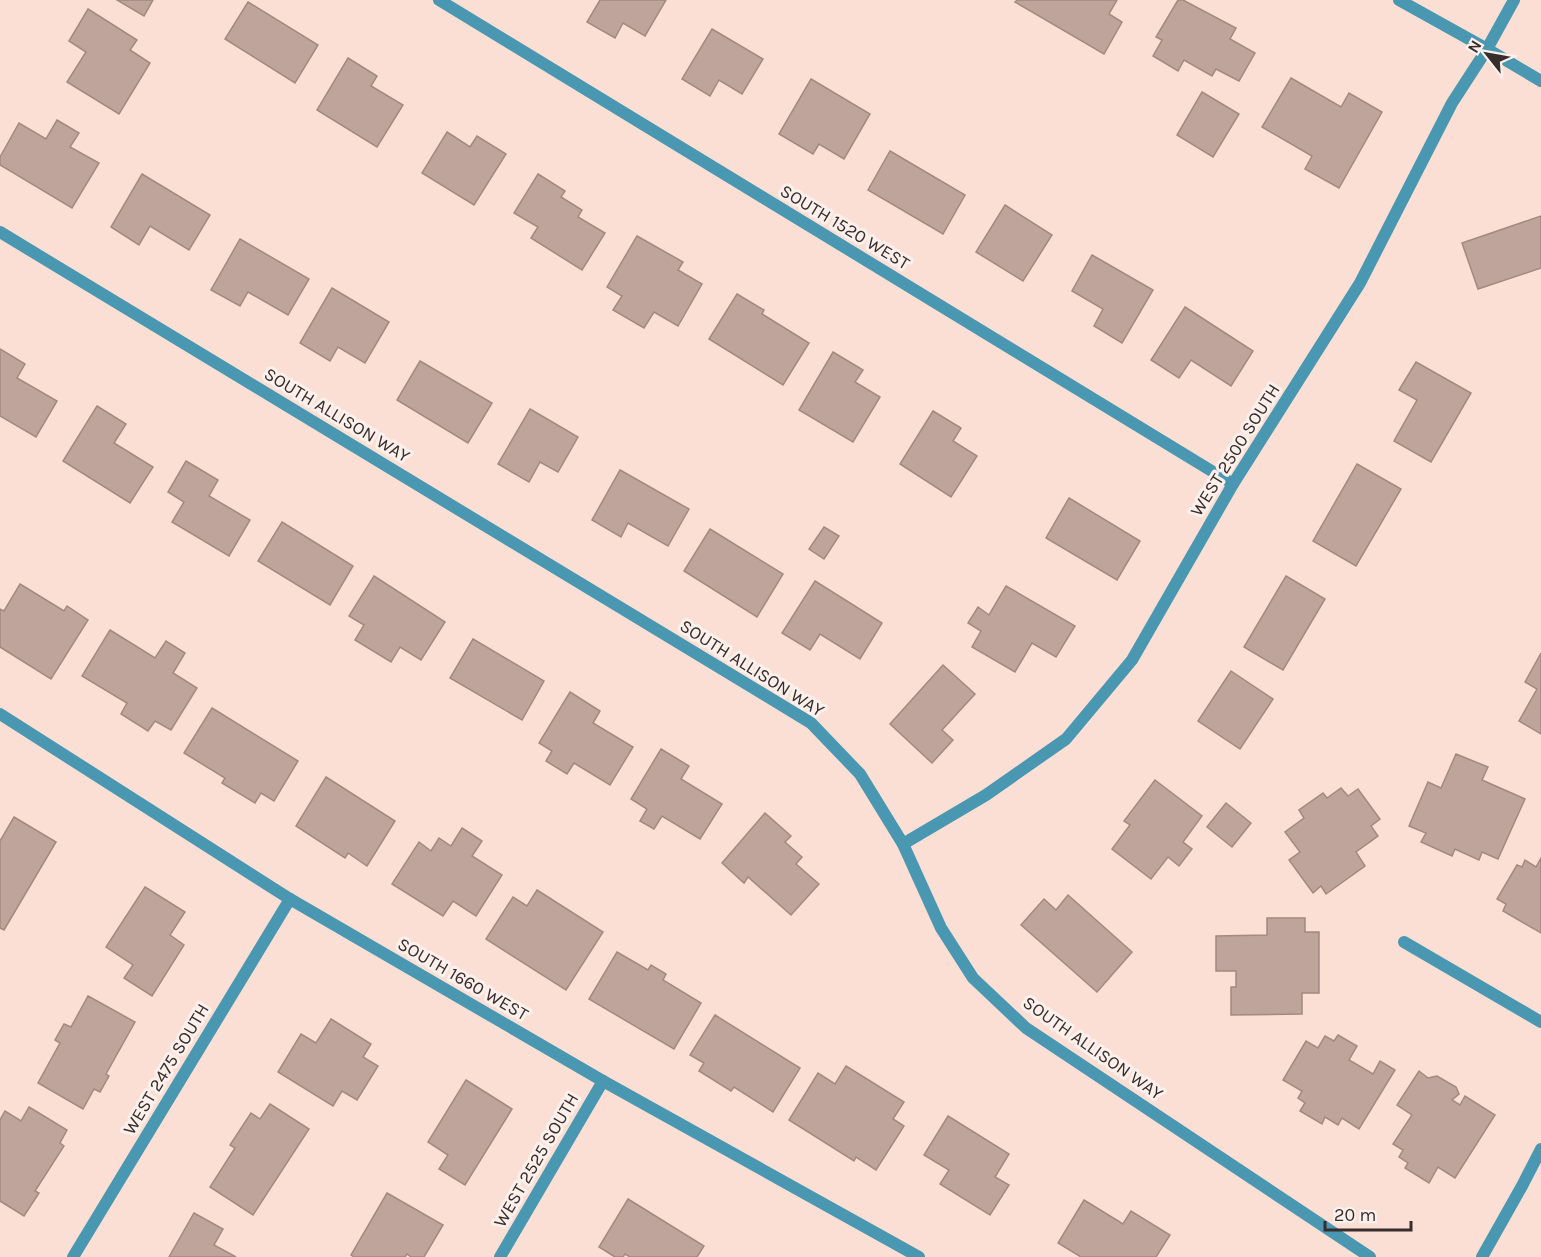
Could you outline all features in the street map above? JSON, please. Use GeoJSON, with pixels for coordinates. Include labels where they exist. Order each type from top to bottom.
{"type":"FeatureCollection","features":[{"type":"Feature","properties":{"kind":"street","name":"SOUTH 1520 WEST"},"geometry":{"type":"LineString","coordinates":[[439,0],[1233,484]]}},
{"type":"Feature","properties":{"kind":"street"},"geometry":{"type":"LineString","coordinates":[[1399,0],[1541,81]]}},
{"type":"Feature","properties":{"kind":"street","name":"WEST 2500 SOUTH"},"geometry":{"type":"LineString","coordinates":[[903,844],[986,795],[1066,739],[1132,660],[1233,484],[1360,283],[1452,103],[1487,49],[1514,0]]}},
{"type":"Feature","properties":{"kind":"street","name":"SOUTH ALLISON WAY"},"geometry":{"type":"LineString","coordinates":[[0,232],[811,723],[860,774],[903,844],[941,928],[973,978],[1026,1028],[1370,1257]]}},
{"type":"Feature","properties":{"kind":"street","name":"SOUTH 1660 WEST"},"geometry":{"type":"LineString","coordinates":[[0,714],[290,899],[603,1081],[919,1257]]}},
{"type":"Feature","properties":{"kind":"street","name":"WEST 2475 SOUTH"},"geometry":{"type":"LineString","coordinates":[[73,1257],[290,899]]}},
{"type":"Feature","properties":{"kind":"street"},"geometry":{"type":"LineString","coordinates":[[1404,942],[1541,1022]]}},
{"type":"Feature","properties":{"kind":"street","name":"WEST 2525 SOUTH"},"geometry":{"type":"LineString","coordinates":[[500,1257],[603,1081]]}},
{"type":"Feature","properties":{"kind":"street"},"geometry":{"type":"LineString","coordinates":[[1482,1257],[1541,1149]]}},
{"type":"Feature","properties":{"kind":"building"},"geometry":{"type":"Polygon","coordinates":[[[117,0],[153,0],[144,16],[117,0]]]}},
{"type":"Feature","properties":{"kind":"building"},"geometry":{"type":"Polygon","coordinates":[[[600,0],[666,0],[645,36],[623,23],[615,38],[587,22],[600,0]]]}},
{"type":"Feature","properties":{"kind":"building"},"geometry":{"type":"Polygon","coordinates":[[[1017,0],[1117,0],[1109,14],[1122,22],[1104,54],[1015,2],[1017,0]]]}},
{"type":"Feature","properties":{"kind":"building"},"geometry":{"type":"Polygon","coordinates":[[[1178,0],[1183,0],[1236,28],[1230,39],[1255,53],[1239,81],[1216,69],[1212,76],[1184,60],[1178,71],[1153,56],[1162,40],[1156,37],[1178,0]]]}},
{"type":"Feature","properties":{"kind":"building"},"geometry":{"type":"Polygon","coordinates":[[[248,2],[318,45],[295,83],[225,39],[248,2]]]}},
{"type":"Feature","properties":{"kind":"building"},"geometry":{"type":"Polygon","coordinates":[[[88,9],[137,40],[130,50],[150,63],[119,114],[67,82],[86,52],[69,41],[88,9]]]}},
{"type":"Feature","properties":{"kind":"building"},"geometry":{"type":"Polygon","coordinates":[[[712,29],[763,59],[742,94],[719,80],[710,96],[682,79],[712,29]]]}},
{"type":"Feature","properties":{"kind":"building"},"geometry":{"type":"Polygon","coordinates":[[[348,58],[377,76],[371,86],[403,105],[377,147],[317,110],[348,58]]]}},
{"type":"Feature","properties":{"kind":"building"},"geometry":{"type":"Polygon","coordinates":[[[1291,78],[1341,107],[1349,93],[1382,112],[1339,188],[1305,169],[1312,156],[1262,127],[1291,78]]]}},
{"type":"Feature","properties":{"kind":"building"},"geometry":{"type":"Polygon","coordinates":[[[811,79],[870,114],[844,159],[819,144],[813,154],[779,134],[811,79]]]}},
{"type":"Feature","properties":{"kind":"building"},"geometry":{"type":"Polygon","coordinates":[[[1202,92],[1239,114],[1213,157],[1177,135],[1202,92]]]}},
{"type":"Feature","properties":{"kind":"building"},"geometry":{"type":"Polygon","coordinates":[[[57,120],[79,133],[70,147],[99,163],[72,208],[0,165],[0,157],[19,123],[46,139],[57,120]]]}},
{"type":"Feature","properties":{"kind":"building"},"geometry":{"type":"Polygon","coordinates":[[[447,132],[470,147],[477,136],[506,154],[474,205],[422,173],[447,132]]]}},
{"type":"Feature","properties":{"kind":"building"},"geometry":{"type":"Polygon","coordinates":[[[890,151],[965,195],[943,234],[868,190],[890,151]]]}},
{"type":"Feature","properties":{"kind":"building"},"geometry":{"type":"Polygon","coordinates":[[[142,174],[210,215],[189,250],[150,226],[139,245],[111,227],[142,174]]]}},
{"type":"Feature","properties":{"kind":"building"},"geometry":{"type":"Polygon","coordinates":[[[538,174],[565,191],[561,197],[582,210],[578,217],[605,233],[582,270],[531,238],[538,227],[514,213],[538,174]]]}},
{"type":"Feature","properties":{"kind":"building"},"geometry":{"type":"Polygon","coordinates":[[[1005,205],[1052,235],[1023,281],[976,252],[1005,205]]]}},
{"type":"Feature","properties":{"kind":"building"},"geometry":{"type":"Polygon","coordinates":[[[1541,216],[1541,268],[1478,289],[1462,243],[1541,216]]]}},
{"type":"Feature","properties":{"kind":"building"},"geometry":{"type":"Polygon","coordinates":[[[637,236],[683,262],[678,270],[702,284],[678,326],[654,312],[644,328],[613,310],[622,296],[607,287],[637,236]]]}},
{"type":"Feature","properties":{"kind":"building"},"geometry":{"type":"Polygon","coordinates":[[[240,239],[309,279],[288,315],[248,292],[240,306],[211,290],[240,239]]]}},
{"type":"Feature","properties":{"kind":"building"},"geometry":{"type":"Polygon","coordinates":[[[1092,255],[1153,290],[1122,343],[1094,326],[1103,309],[1072,291],[1092,255]]]}},
{"type":"Feature","properties":{"kind":"building"},"geometry":{"type":"Polygon","coordinates":[[[332,288],[389,322],[365,363],[338,347],[330,361],[300,343],[332,288]]]}},
{"type":"Feature","properties":{"kind":"building"},"geometry":{"type":"Polygon","coordinates":[[[737,294],[764,310],[762,314],[809,343],[783,385],[709,339],[737,294]]]}},
{"type":"Feature","properties":{"kind":"building"},"geometry":{"type":"Polygon","coordinates":[[[1185,307],[1253,351],[1231,386],[1191,360],[1179,378],[1151,360],[1185,307]]]}},
{"type":"Feature","properties":{"kind":"building"},"geometry":{"type":"Polygon","coordinates":[[[0,349],[25,364],[17,378],[57,401],[36,437],[0,416],[0,349]]]}},
{"type":"Feature","properties":{"kind":"building"},"geometry":{"type":"Polygon","coordinates":[[[833,352],[863,370],[855,382],[880,397],[853,442],[799,410],[833,352]]]}},
{"type":"Feature","properties":{"kind":"building"},"geometry":{"type":"Polygon","coordinates":[[[420,361],[492,403],[468,443],[397,400],[420,361]]]}},
{"type":"Feature","properties":{"kind":"building"},"geometry":{"type":"Polygon","coordinates":[[[1416,362],[1471,393],[1431,462],[1394,441],[1417,400],[1399,390],[1416,362]]]}},
{"type":"Feature","properties":{"kind":"building"},"geometry":{"type":"Polygon","coordinates":[[[97,406],[126,424],[114,443],[153,467],[130,503],[63,461],[97,406]]]}},
{"type":"Feature","properties":{"kind":"building"},"geometry":{"type":"Polygon","coordinates":[[[530,409],[578,437],[558,472],[540,462],[529,482],[498,464],[530,409]]]}},
{"type":"Feature","properties":{"kind":"building"},"geometry":{"type":"Polygon","coordinates":[[[933,411],[961,428],[953,441],[977,456],[951,497],[900,464],[933,411]]]}},
{"type":"Feature","properties":{"kind":"building"},"geometry":{"type":"Polygon","coordinates":[[[186,461],[218,480],[209,496],[250,520],[229,556],[172,522],[184,502],[168,492],[186,461]]]}},
{"type":"Feature","properties":{"kind":"building"},"geometry":{"type":"Polygon","coordinates":[[[1357,464],[1401,489],[1356,566],[1313,541],[1357,464]]]}},
{"type":"Feature","properties":{"kind":"building"},"geometry":{"type":"Polygon","coordinates":[[[620,470],[689,509],[668,546],[628,523],[621,537],[592,520],[620,470]]]}},
{"type":"Feature","properties":{"kind":"building"},"geometry":{"type":"Polygon","coordinates":[[[1069,498],[1140,541],[1117,580],[1046,538],[1069,498]]]}},
{"type":"Feature","properties":{"kind":"building"},"geometry":{"type":"Polygon","coordinates":[[[282,522],[353,566],[330,605],[258,561],[282,522]]]}},
{"type":"Feature","properties":{"kind":"building"},"geometry":{"type":"Polygon","coordinates":[[[824,527],[839,536],[824,559],[809,549],[824,527]]]}},
{"type":"Feature","properties":{"kind":"building"},"geometry":{"type":"Polygon","coordinates":[[[710,529],[783,574],[757,617],[684,571],[710,529]]]}},
{"type":"Feature","properties":{"kind":"building"},"geometry":{"type":"Polygon","coordinates":[[[374,576],[445,622],[421,660],[400,647],[391,662],[355,640],[364,625],[349,616],[374,576]]]}},
{"type":"Feature","properties":{"kind":"building"},"geometry":{"type":"Polygon","coordinates":[[[1286,576],[1325,599],[1283,670],[1244,647],[1286,576]]]}},
{"type":"Feature","properties":{"kind":"building"},"geometry":{"type":"Polygon","coordinates":[[[815,581],[882,623],[860,659],[820,634],[810,650],[782,633],[815,581]]]}},
{"type":"Feature","properties":{"kind":"building"},"geometry":{"type":"Polygon","coordinates":[[[20,584],[64,611],[67,606],[88,620],[51,679],[0,647],[0,609],[4,611],[20,584]]]}},
{"type":"Feature","properties":{"kind":"building"},"geometry":{"type":"Polygon","coordinates":[[[1006,586],[1075,626],[1056,657],[1032,643],[1015,672],[972,647],[981,631],[968,623],[978,607],[989,615],[1006,586]]]}},
{"type":"Feature","properties":{"kind":"building"},"geometry":{"type":"Polygon","coordinates":[[[110,630],[155,658],[166,641],[185,653],[173,673],[197,688],[171,730],[155,721],[148,731],[121,714],[127,703],[82,676],[110,630]]]}},
{"type":"Feature","properties":{"kind":"building"},"geometry":{"type":"Polygon","coordinates":[[[473,639],[544,681],[522,720],[450,678],[473,639]]]}},
{"type":"Feature","properties":{"kind":"building"},"geometry":{"type":"Polygon","coordinates":[[[1541,653],[1541,734],[1519,721],[1537,689],[1525,682],[1541,653]]]}},
{"type":"Feature","properties":{"kind":"building"},"geometry":{"type":"Polygon","coordinates":[[[943,665],[975,694],[942,730],[953,740],[932,763],[890,724],[943,665]]]}},
{"type":"Feature","properties":{"kind":"building"},"geometry":{"type":"Polygon","coordinates":[[[1231,671],[1273,699],[1240,749],[1198,721],[1231,671]]]}},
{"type":"Feature","properties":{"kind":"building"},"geometry":{"type":"Polygon","coordinates":[[[570,692],[600,711],[593,723],[633,747],[610,785],[574,763],[567,774],[546,761],[552,751],[539,743],[570,692]]]}},
{"type":"Feature","properties":{"kind":"building"},"geometry":{"type":"Polygon","coordinates":[[[212,708],[298,761],[274,801],[261,793],[255,803],[222,783],[225,778],[184,753],[212,708]]]}},
{"type":"Feature","properties":{"kind":"building"},"geometry":{"type":"Polygon","coordinates":[[[661,749],[689,766],[681,779],[722,804],[700,839],[662,816],[654,829],[640,821],[647,809],[631,799],[661,749]]]}},
{"type":"Feature","properties":{"kind":"building"},"geometry":{"type":"Polygon","coordinates":[[[1456,754],[1488,767],[1482,780],[1525,799],[1498,859],[1482,852],[1479,860],[1455,849],[1452,856],[1421,842],[1426,833],[1409,826],[1428,782],[1441,788],[1456,754]]]}},
{"type":"Feature","properties":{"kind":"building"},"geometry":{"type":"Polygon","coordinates":[[[326,777],[395,821],[367,866],[348,853],[345,858],[296,826],[326,777]]]}},
{"type":"Feature","properties":{"kind":"building"},"geometry":{"type":"Polygon","coordinates":[[[1155,780],[1202,816],[1183,842],[1192,849],[1179,866],[1168,857],[1151,879],[1112,849],[1130,825],[1124,821],[1155,780]]]}},
{"type":"Feature","properties":{"kind":"building"},"geometry":{"type":"Polygon","coordinates":[[[1341,788],[1348,796],[1358,789],[1380,819],[1371,826],[1378,836],[1356,852],[1365,866],[1326,894],[1321,886],[1313,893],[1289,860],[1300,852],[1285,832],[1304,818],[1299,810],[1323,793],[1327,798],[1341,788]]]}},
{"type":"Feature","properties":{"kind":"building"},"geometry":{"type":"Polygon","coordinates":[[[1226,803],[1251,823],[1232,847],[1207,827],[1226,803]]]}},
{"type":"Feature","properties":{"kind":"building"},"geometry":{"type":"Polygon","coordinates":[[[765,813],[791,836],[785,842],[802,857],[796,864],[819,884],[791,915],[748,877],[744,883],[722,863],[765,813]]]}},
{"type":"Feature","properties":{"kind":"building"},"geometry":{"type":"Polygon","coordinates":[[[14,817],[56,842],[4,930],[0,928],[0,841],[14,817]]]}},
{"type":"Feature","properties":{"kind":"building"},"geometry":{"type":"Polygon","coordinates":[[[462,828],[482,841],[472,856],[502,875],[476,916],[453,901],[443,916],[392,884],[419,842],[431,851],[439,838],[451,846],[462,828]]]}},
{"type":"Feature","properties":{"kind":"building"},"geometry":{"type":"Polygon","coordinates":[[[1541,858],[1541,933],[1503,911],[1506,904],[1497,899],[1517,865],[1522,867],[1525,860],[1536,867],[1541,858]]]}},
{"type":"Feature","properties":{"kind":"building"},"geometry":{"type":"Polygon","coordinates":[[[145,887],[185,912],[170,935],[184,945],[152,996],[124,978],[133,965],[106,947],[145,887]]]}},
{"type":"Feature","properties":{"kind":"building"},"geometry":{"type":"Polygon","coordinates":[[[537,890],[603,932],[566,990],[486,939],[513,897],[527,906],[537,890]]]}},
{"type":"Feature","properties":{"kind":"building"},"geometry":{"type":"Polygon","coordinates":[[[1068,895],[1132,952],[1097,992],[1021,925],[1044,899],[1056,910],[1068,895]]]}},
{"type":"Feature","properties":{"kind":"building"},"geometry":{"type":"Polygon","coordinates":[[[1267,918],[1305,918],[1305,932],[1319,932],[1319,993],[1302,993],[1302,1014],[1231,1015],[1231,987],[1236,987],[1236,971],[1216,971],[1216,936],[1267,935],[1267,918]]]}},
{"type":"Feature","properties":{"kind":"building"},"geometry":{"type":"Polygon","coordinates":[[[617,952],[648,970],[651,965],[666,974],[663,980],[701,1003],[674,1049],[589,999],[617,952]]]}},
{"type":"Feature","properties":{"kind":"building"},"geometry":{"type":"Polygon","coordinates":[[[88,996],[135,1022],[106,1074],[109,1076],[100,1092],[94,1089],[83,1109],[38,1083],[60,1043],[55,1040],[64,1024],[71,1027],[88,996]]]}},
{"type":"Feature","properties":{"kind":"building"},"geometry":{"type":"Polygon","coordinates":[[[715,1015],[800,1068],[773,1112],[734,1087],[731,1091],[699,1071],[704,1063],[690,1055],[715,1015]]]}},
{"type":"Feature","properties":{"kind":"building"},"geometry":{"type":"Polygon","coordinates":[[[331,1019],[371,1044],[363,1057],[378,1066],[357,1100],[342,1091],[333,1106],[278,1072],[301,1034],[316,1043],[331,1019]]]}},
{"type":"Feature","properties":{"kind":"building"},"geometry":{"type":"Polygon","coordinates":[[[1338,1035],[1357,1046],[1349,1060],[1373,1074],[1380,1061],[1395,1070],[1359,1129],[1342,1118],[1338,1125],[1325,1117],[1322,1124],[1300,1111],[1305,1103],[1298,1098],[1302,1091],[1283,1080],[1306,1041],[1318,1048],[1325,1036],[1334,1041],[1338,1035]]]}},
{"type":"Feature","properties":{"kind":"building"},"geometry":{"type":"Polygon","coordinates":[[[846,1066],[904,1102],[893,1119],[904,1126],[876,1170],[856,1157],[854,1161],[789,1120],[818,1073],[835,1084],[846,1066]]]}},
{"type":"Feature","properties":{"kind":"building"},"geometry":{"type":"Polygon","coordinates":[[[1419,1071],[1428,1078],[1437,1076],[1456,1087],[1459,1094],[1452,1100],[1460,1105],[1465,1096],[1495,1115],[1455,1178],[1438,1167],[1429,1183],[1405,1168],[1408,1163],[1399,1157],[1403,1150],[1393,1144],[1412,1115],[1397,1105],[1419,1071]]]}},
{"type":"Feature","properties":{"kind":"building"},"geometry":{"type":"Polygon","coordinates":[[[466,1080],[512,1109],[465,1185],[439,1169],[448,1155],[428,1142],[466,1080]]]}},
{"type":"Feature","properties":{"kind":"building"},"geometry":{"type":"Polygon","coordinates":[[[270,1104],[309,1129],[253,1215],[210,1187],[235,1148],[230,1145],[251,1113],[260,1119],[270,1104]]]}},
{"type":"Feature","properties":{"kind":"building"},"geometry":{"type":"Polygon","coordinates":[[[29,1107],[67,1130],[60,1143],[64,1146],[35,1191],[39,1193],[24,1216],[0,1201],[0,1120],[5,1111],[21,1121],[29,1107]]]}},
{"type":"Feature","properties":{"kind":"building"},"geometry":{"type":"Polygon","coordinates":[[[948,1116],[1009,1154],[995,1177],[1009,1185],[990,1215],[940,1184],[949,1170],[924,1155],[948,1116]]]}},
{"type":"Feature","properties":{"kind":"building"},"geometry":{"type":"Polygon","coordinates":[[[387,1193],[443,1225],[424,1257],[411,1257],[407,1254],[405,1257],[354,1257],[351,1255],[387,1193]]]}},
{"type":"Feature","properties":{"kind":"building"},"geometry":{"type":"Polygon","coordinates":[[[628,1199],[704,1246],[697,1257],[630,1257],[625,1254],[623,1257],[615,1257],[599,1247],[628,1199]]]}},
{"type":"Feature","properties":{"kind":"building"},"geometry":{"type":"Polygon","coordinates":[[[1084,1200],[1123,1224],[1131,1211],[1170,1235],[1156,1257],[1081,1257],[1058,1243],[1084,1200]]]}},
{"type":"Feature","properties":{"kind":"building"},"geometry":{"type":"Polygon","coordinates":[[[194,1213],[223,1229],[214,1245],[236,1257],[169,1257],[194,1213]]]}}]}
